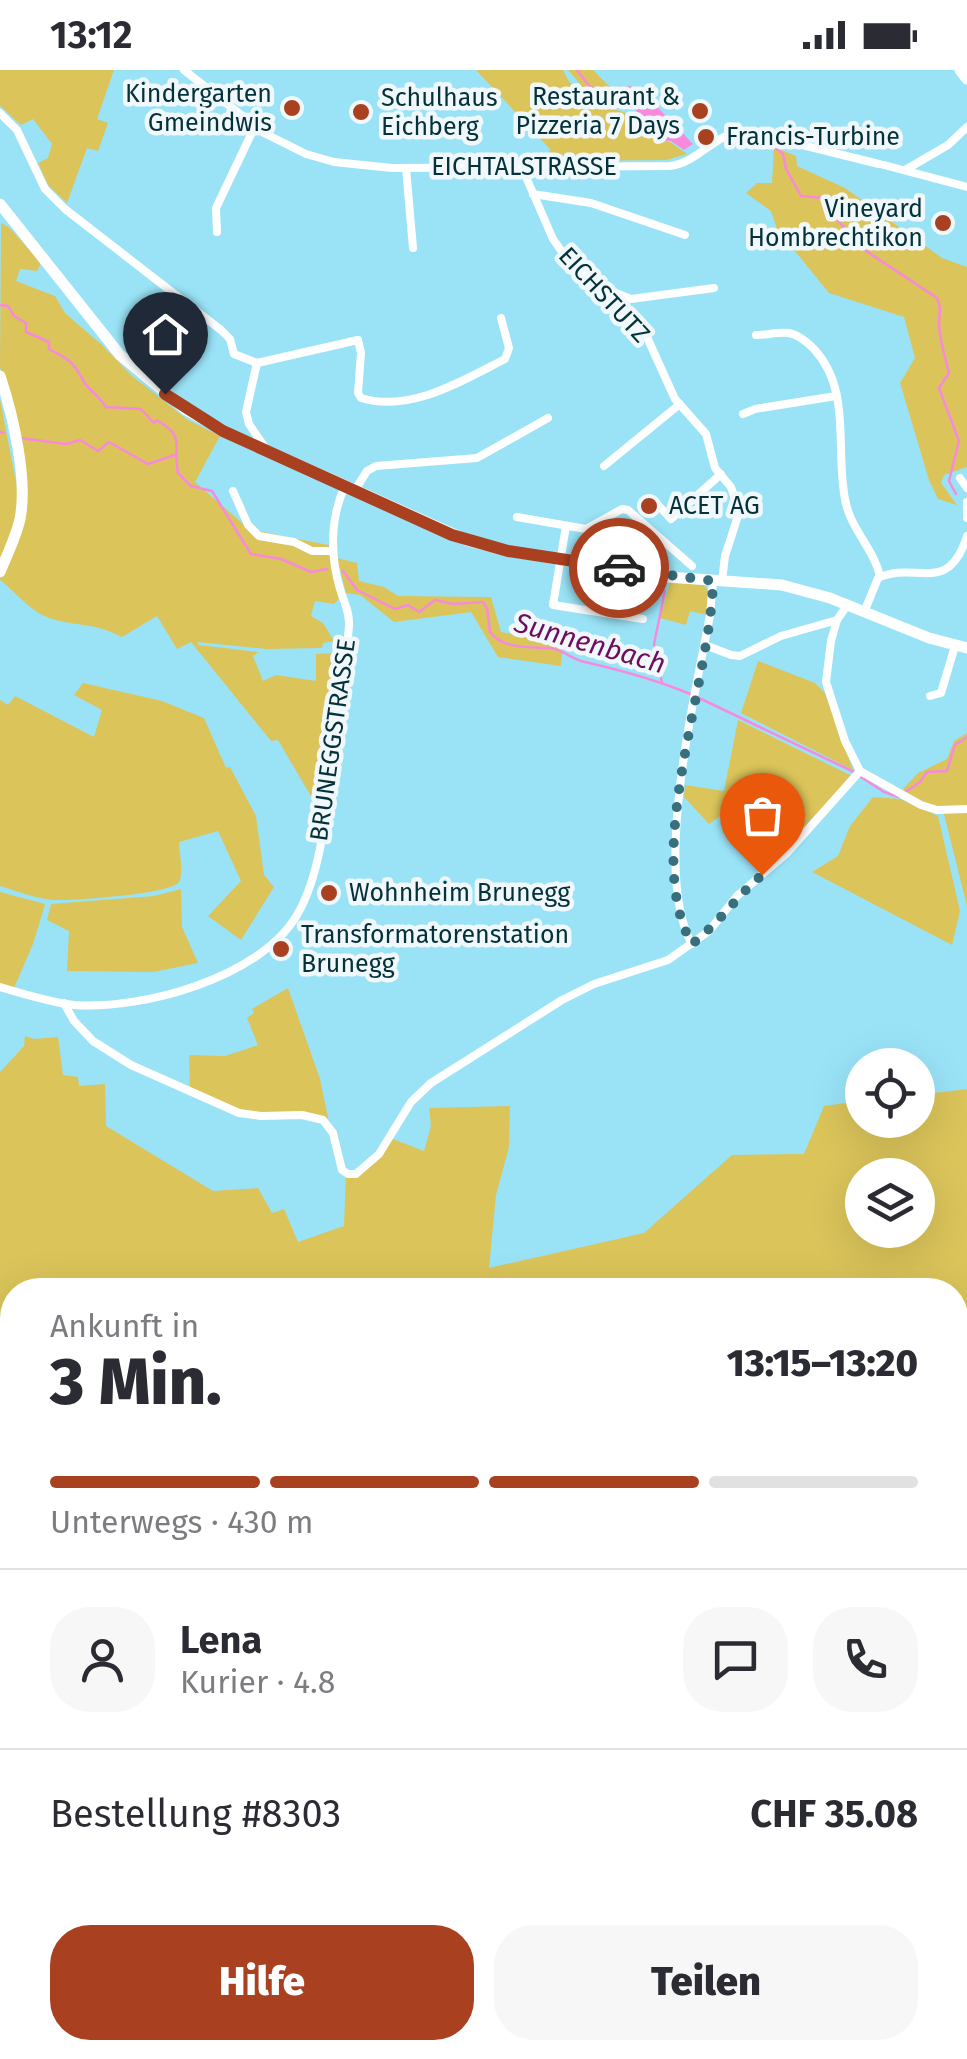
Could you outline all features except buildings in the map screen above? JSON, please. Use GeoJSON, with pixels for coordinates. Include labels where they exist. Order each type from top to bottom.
{"type":"FeatureCollection","features":[{"type":"Feature","properties":{"kind":"main road"},"geometry":{"type":"LineString","coordinates":[[960,70],[967,80]]}},
{"type":"Feature","properties":{"kind":"main road"},"geometry":{"type":"LineString","coordinates":[[2,210],[133,369],[202,420],[350,488],[470,542],[666,577],[782,585],[848,604],[961,647]]}},
{"type":"Feature","properties":{"kind":"main road"},"geometry":{"type":"LineString","coordinates":[[0,376],[16,445],[22,500],[16,532],[0,572]]}},
{"type":"Feature","properties":{"kind":"street","name":"EICHTALSTRASSE"},"geometry":{"type":"LineString","coordinates":[[184,70],[255,126],[292,148],[318,158],[372,167],[679,165],[726,134],[745,130],[967,187]]}},
{"type":"Feature","properties":{"kind":"street"},"geometry":{"type":"LineString","coordinates":[[0,113],[17,130],[45,189],[220,330],[230,339],[234,354],[257,363],[358,340],[362,353],[358,393],[361,398],[374,402],[412,400],[504,359],[509,348],[501,318]]}},
{"type":"Feature","properties":{"kind":"street"},"geometry":{"type":"LineString","coordinates":[[217,232],[216,208],[255,126]]}},
{"type":"Feature","properties":{"kind":"street"},"geometry":{"type":"LineString","coordinates":[[905,170],[948,146],[967,127]]}},
{"type":"Feature","properties":{"kind":"street"},"geometry":{"type":"LineString","coordinates":[[406,168],[413,248]]}},
{"type":"Feature","properties":{"kind":"street","name":"EICHSTUTZ"},"geometry":{"type":"LineString","coordinates":[[526,168],[533,194],[567,260],[646,335],[680,404],[706,434],[716,468],[732,487],[737,511],[704,645],[674,850],[681,922],[692,944]]}},
{"type":"Feature","properties":{"kind":"street"},"geometry":{"type":"LineString","coordinates":[[533,194],[591,203],[685,235]]}},
{"type":"Feature","properties":{"kind":"street"},"geometry":{"type":"LineString","coordinates":[[594,284],[631,299],[714,288]]}},
{"type":"Feature","properties":{"kind":"street"},"geometry":{"type":"LineString","coordinates":[[756,335],[791,333],[808,343],[827,364],[841,413],[845,499],[855,529],[876,556],[880,576]]}},
{"type":"Feature","properties":{"kind":"street"},"geometry":{"type":"LineString","coordinates":[[257,363],[246,412],[249,424],[266,449]]}},
{"type":"Feature","properties":{"kind":"street"},"geometry":{"type":"LineString","coordinates":[[743,414],[836,396]]}},
{"type":"Feature","properties":{"kind":"street"},"geometry":{"type":"LineString","coordinates":[[604,466],[680,404]]}},
{"type":"Feature","properties":{"kind":"street"},"geometry":{"type":"LineString","coordinates":[[350,488],[376,466],[477,458],[548,418]]}},
{"type":"Feature","properties":{"kind":"street"},"geometry":{"type":"LineString","coordinates":[[658,505],[671,519],[721,474]]}},
{"type":"Feature","properties":{"kind":"street"},"geometry":{"type":"LineString","coordinates":[[960,478],[967,488]]}},
{"type":"Feature","properties":{"kind":"street","name":"BRUNEGGSTRASSE"},"geometry":{"type":"LineString","coordinates":[[0,987],[64,1004],[125,1003],[200,984],[257,956],[296,918],[307,893],[327,819],[349,627],[333,551],[338,508],[350,488]]}},
{"type":"Feature","properties":{"kind":"street"},"geometry":{"type":"LineString","coordinates":[[232,490],[248,524],[259,536],[294,542],[312,551],[333,551]]}},
{"type":"Feature","properties":{"kind":"street"},"geometry":{"type":"LineString","coordinates":[[967,502],[967,518]]}},
{"type":"Feature","properties":{"kind":"street"},"geometry":{"type":"LineString","coordinates":[[517,517],[586,530],[622,509],[628,510],[692,566]]}},
{"type":"Feature","properties":{"kind":"street"},"geometry":{"type":"LineString","coordinates":[[566,526],[553,605],[643,619]]}},
{"type":"Feature","properties":{"kind":"street"},"geometry":{"type":"LineString","coordinates":[[865,610],[874,582],[880,576],[926,574],[948,567],[958,559],[967,536]]}},
{"type":"Feature","properties":{"kind":"street"},"geometry":{"type":"LineString","coordinates":[[848,604],[838,620],[827,661],[826,682],[845,741],[860,771],[908,800],[942,810],[967,809]]}},
{"type":"Feature","properties":{"kind":"street"},"geometry":{"type":"LineString","coordinates":[[704,645],[740,656],[781,636],[838,620]]}},
{"type":"Feature","properties":{"kind":"street"},"geometry":{"type":"LineString","coordinates":[[930,696],[941,693],[961,647]]}},
{"type":"Feature","properties":{"kind":"street"},"geometry":{"type":"LineString","coordinates":[[64,1004],[93,1041],[132,1065],[239,1112],[323,1120],[330,1127],[341,1168],[346,1173],[358,1173],[386,1146],[411,1102],[431,1083],[574,993],[668,960],[714,927],[738,896],[786,854],[860,771]]}},
{"type":"Feature","properties":{"kind":"shaded area"},"geometry":{"type":"Polygon","coordinates":[[[0,70],[114,70],[97,119],[108,123],[98,151],[87,148],[67,203],[48,185],[38,163],[48,158],[52,144],[33,119],[21,125],[0,106],[0,70]]]}},
{"type":"Feature","properties":{"kind":"shaded area"},"geometry":{"type":"Polygon","coordinates":[[[476,70],[563,70],[593,106],[629,115],[656,140],[670,142],[687,154],[666,160],[547,161],[550,149],[476,70]]]}},
{"type":"Feature","properties":{"kind":"shaded area"},"geometry":{"type":"Polygon","coordinates":[[[568,70],[593,70],[615,92],[616,101],[594,100],[568,70]]]}},
{"type":"Feature","properties":{"kind":"shaded area"},"geometry":{"type":"Polygon","coordinates":[[[628,86],[639,88],[693,144],[684,150],[671,141],[658,140],[633,106],[621,100],[622,90],[628,86]]]}},
{"type":"Feature","properties":{"kind":"shaded area"},"geometry":{"type":"Polygon","coordinates":[[[774,147],[796,156],[797,166],[845,188],[942,258],[967,267],[967,467],[944,475],[941,483],[957,505],[938,499],[929,480],[900,383],[915,358],[904,317],[829,293],[777,229],[771,211],[746,193],[757,183],[772,183],[774,147]]]}},
{"type":"Feature","properties":{"kind":"shaded area"},"geometry":{"type":"Polygon","coordinates":[[[1,223],[41,263],[37,271],[20,269],[16,281],[55,296],[65,313],[132,376],[188,420],[220,436],[195,482],[249,529],[333,546],[342,595],[334,604],[315,601],[311,616],[323,623],[334,641],[323,643],[322,648],[267,649],[197,642],[259,652],[253,656],[263,681],[276,675],[316,681],[316,654],[340,656],[324,802],[312,798],[278,740],[271,741],[191,642],[177,649],[157,616],[122,637],[44,616],[0,580],[0,399],[17,487],[26,483],[0,366],[1,223]]]}},
{"type":"Feature","properties":{"kind":"shaded area"},"geometry":{"type":"Polygon","coordinates":[[[337,558],[357,563],[359,581],[384,587],[398,596],[491,597],[501,632],[563,643],[561,666],[498,657],[471,612],[394,622],[360,595],[346,593],[337,558]]]}},
{"type":"Feature","properties":{"kind":"shaded area"},"geometry":{"type":"Polygon","coordinates":[[[670,582],[704,585],[708,591],[707,615],[690,611],[686,625],[660,618],[670,582]]]}},
{"type":"Feature","properties":{"kind":"shaded area"},"geometry":{"type":"Polygon","coordinates":[[[758,661],[815,683],[825,693],[853,770],[741,713],[758,661]]]}},
{"type":"Feature","properties":{"kind":"shaded area"},"geometry":{"type":"Polygon","coordinates":[[[83,683],[162,701],[204,718],[226,768],[230,767],[256,816],[264,875],[274,887],[241,940],[208,916],[241,881],[218,831],[179,842],[179,882],[159,890],[54,900],[0,886],[0,700],[8,705],[15,696],[94,737],[102,710],[74,695],[83,683]]]}},
{"type":"Feature","properties":{"kind":"shaded area"},"geometry":{"type":"Polygon","coordinates":[[[738,720],[852,776],[779,854],[740,802],[709,824],[684,797],[685,785],[724,791],[738,720]]]}},
{"type":"Feature","properties":{"kind":"shaded area"},"geometry":{"type":"Polygon","coordinates":[[[967,733],[967,807],[932,806],[909,796],[903,789],[918,773],[947,759],[954,741],[967,733]]]}},
{"type":"Feature","properties":{"kind":"shaded area"},"geometry":{"type":"Polygon","coordinates":[[[873,797],[900,799],[938,816],[960,911],[952,945],[812,872],[838,856],[850,826],[873,797]]]}},
{"type":"Feature","properties":{"kind":"shaded area"},"geometry":{"type":"Polygon","coordinates":[[[967,812],[967,906],[944,814],[967,812]]]}},
{"type":"Feature","properties":{"kind":"shaded area"},"geometry":{"type":"Polygon","coordinates":[[[181,889],[182,927],[198,963],[153,972],[67,971],[69,931],[47,920],[51,904],[154,896],[181,889]]]}},
{"type":"Feature","properties":{"kind":"shaded area"},"geometry":{"type":"Polygon","coordinates":[[[0,892],[45,904],[14,988],[0,984],[0,892]]]}},
{"type":"Feature","properties":{"kind":"shaded area"},"geometry":{"type":"Polygon","coordinates":[[[288,988],[320,1079],[330,1127],[323,1120],[247,1114],[190,1090],[189,1055],[225,1056],[258,1045],[247,1018],[254,1013],[252,1009],[288,988]]]}},
{"type":"Feature","properties":{"kind":"shaded area"},"geometry":{"type":"Polygon","coordinates":[[[25,1036],[58,1037],[63,1075],[78,1077],[79,1086],[105,1084],[106,1126],[213,1191],[258,1188],[272,1213],[284,1209],[298,1242],[344,1226],[346,1173],[353,1175],[390,1138],[424,1151],[431,1126],[429,1108],[510,1106],[509,1147],[496,1195],[489,1268],[644,1233],[732,1155],[804,1154],[824,1106],[845,1103],[845,1138],[935,1138],[935,1093],[967,1089],[967,1278],[0,1278],[0,1072],[24,1046],[25,1036]]]}},
{"type":"Feature","properties":{"kind":"waterway"},"geometry":{"type":"LineString","coordinates":[[577,70],[590,87],[624,101]]}},
{"type":"Feature","properties":{"kind":"waterway"},"geometry":{"type":"LineString","coordinates":[[737,140],[767,141],[783,154],[786,169],[801,196],[823,198],[866,251],[937,298],[949,373],[939,388],[959,441],[949,481],[956,494]]}},
{"type":"Feature","properties":{"kind":"waterway","name":"Sunnenbach"},"geometry":{"type":"LineString","coordinates":[[0,305],[8,306],[14,316],[26,323],[26,332],[49,342],[49,349],[70,362],[106,407],[141,409],[154,423],[157,420],[166,426],[175,437],[178,473],[191,486],[212,491],[251,554],[281,559],[311,572],[327,569]]}},
{"type":"Feature","properties":{"kind":"waterway"},"geometry":{"type":"LineString","coordinates":[[0,432],[4,433]]}},
{"type":"Feature","properties":{"kind":"waterway"},"geometry":{"type":"LineString","coordinates":[[20,438],[66,444],[80,440],[98,451],[109,442],[148,464],[175,455]]}},
{"type":"Feature","properties":{"kind":"waterway","name":"Sunnenbach"},"geometry":{"type":"LineString","coordinates":[[343,571],[357,590],[395,609],[408,605],[419,612],[435,600],[453,604],[483,602],[490,632],[502,642],[553,649],[690,694]]}},
{"type":"Feature","properties":{"kind":"waterway"},"geometry":{"type":"LineString","coordinates":[[662,683],[654,644],[665,591]]}},
{"type":"Feature","properties":{"kind":"waterway","name":"Sunnenbach"},"geometry":{"type":"LineString","coordinates":[[697,697],[854,772]]}},
{"type":"Feature","properties":{"kind":"waterway","name":"Sunnenbach"},"geometry":{"type":"LineString","coordinates":[[904,793],[927,772],[947,771],[955,745],[967,737]]}},
{"type":"Feature","properties":{"kind":"waterway","name":"Sunnenbach"},"geometry":{"type":"LineString","coordinates":[[861,777],[899,797]]}},
{"type":"Feature","properties":{"kind":"way so far"},"geometry":{"type":"LineString","coordinates":[[619,568],[713,581],[674,841],[681,922],[692,944],[712,929],[736,898],[762,875]]}},
{"type":"Feature","properties":{"kind":"place","name":"Kindergarten Gmeindwis"},"geometry":{"type":"Point","coordinates":[292,108]}},
{"type":"Feature","properties":{"kind":"place","name":"Restaurant & Pizzeria 7 Days"},"geometry":{"type":"Point","coordinates":[700,111]}},
{"type":"Feature","properties":{"kind":"place","name":"Schulhaus Eichberg"},"geometry":{"type":"Point","coordinates":[361,112]}},
{"type":"Feature","properties":{"kind":"place","name":"Francis-Turbine"},"geometry":{"type":"Point","coordinates":[706,137]}},
{"type":"Feature","properties":{"kind":"place","name":"Vineyard Hombrechtikon"},"geometry":{"type":"Point","coordinates":[943,223]}},
{"type":"Feature","properties":{"kind":"place","name":"ACET AG"},"geometry":{"type":"Point","coordinates":[649,506]}},
{"type":"Feature","properties":{"kind":"place","name":"Wohnheim Brunegg"},"geometry":{"type":"Point","coordinates":[329,893]}},
{"type":"Feature","properties":{"kind":"place","name":"Transformatorenstation Brunegg"},"geometry":{"type":"Point","coordinates":[281,949]}},
{"type":"Feature","properties":{"kind":"route"},"geometry":{"type":"LineString","coordinates":[[165,394],[223,431],[470,542],[619,568]]}}]}
